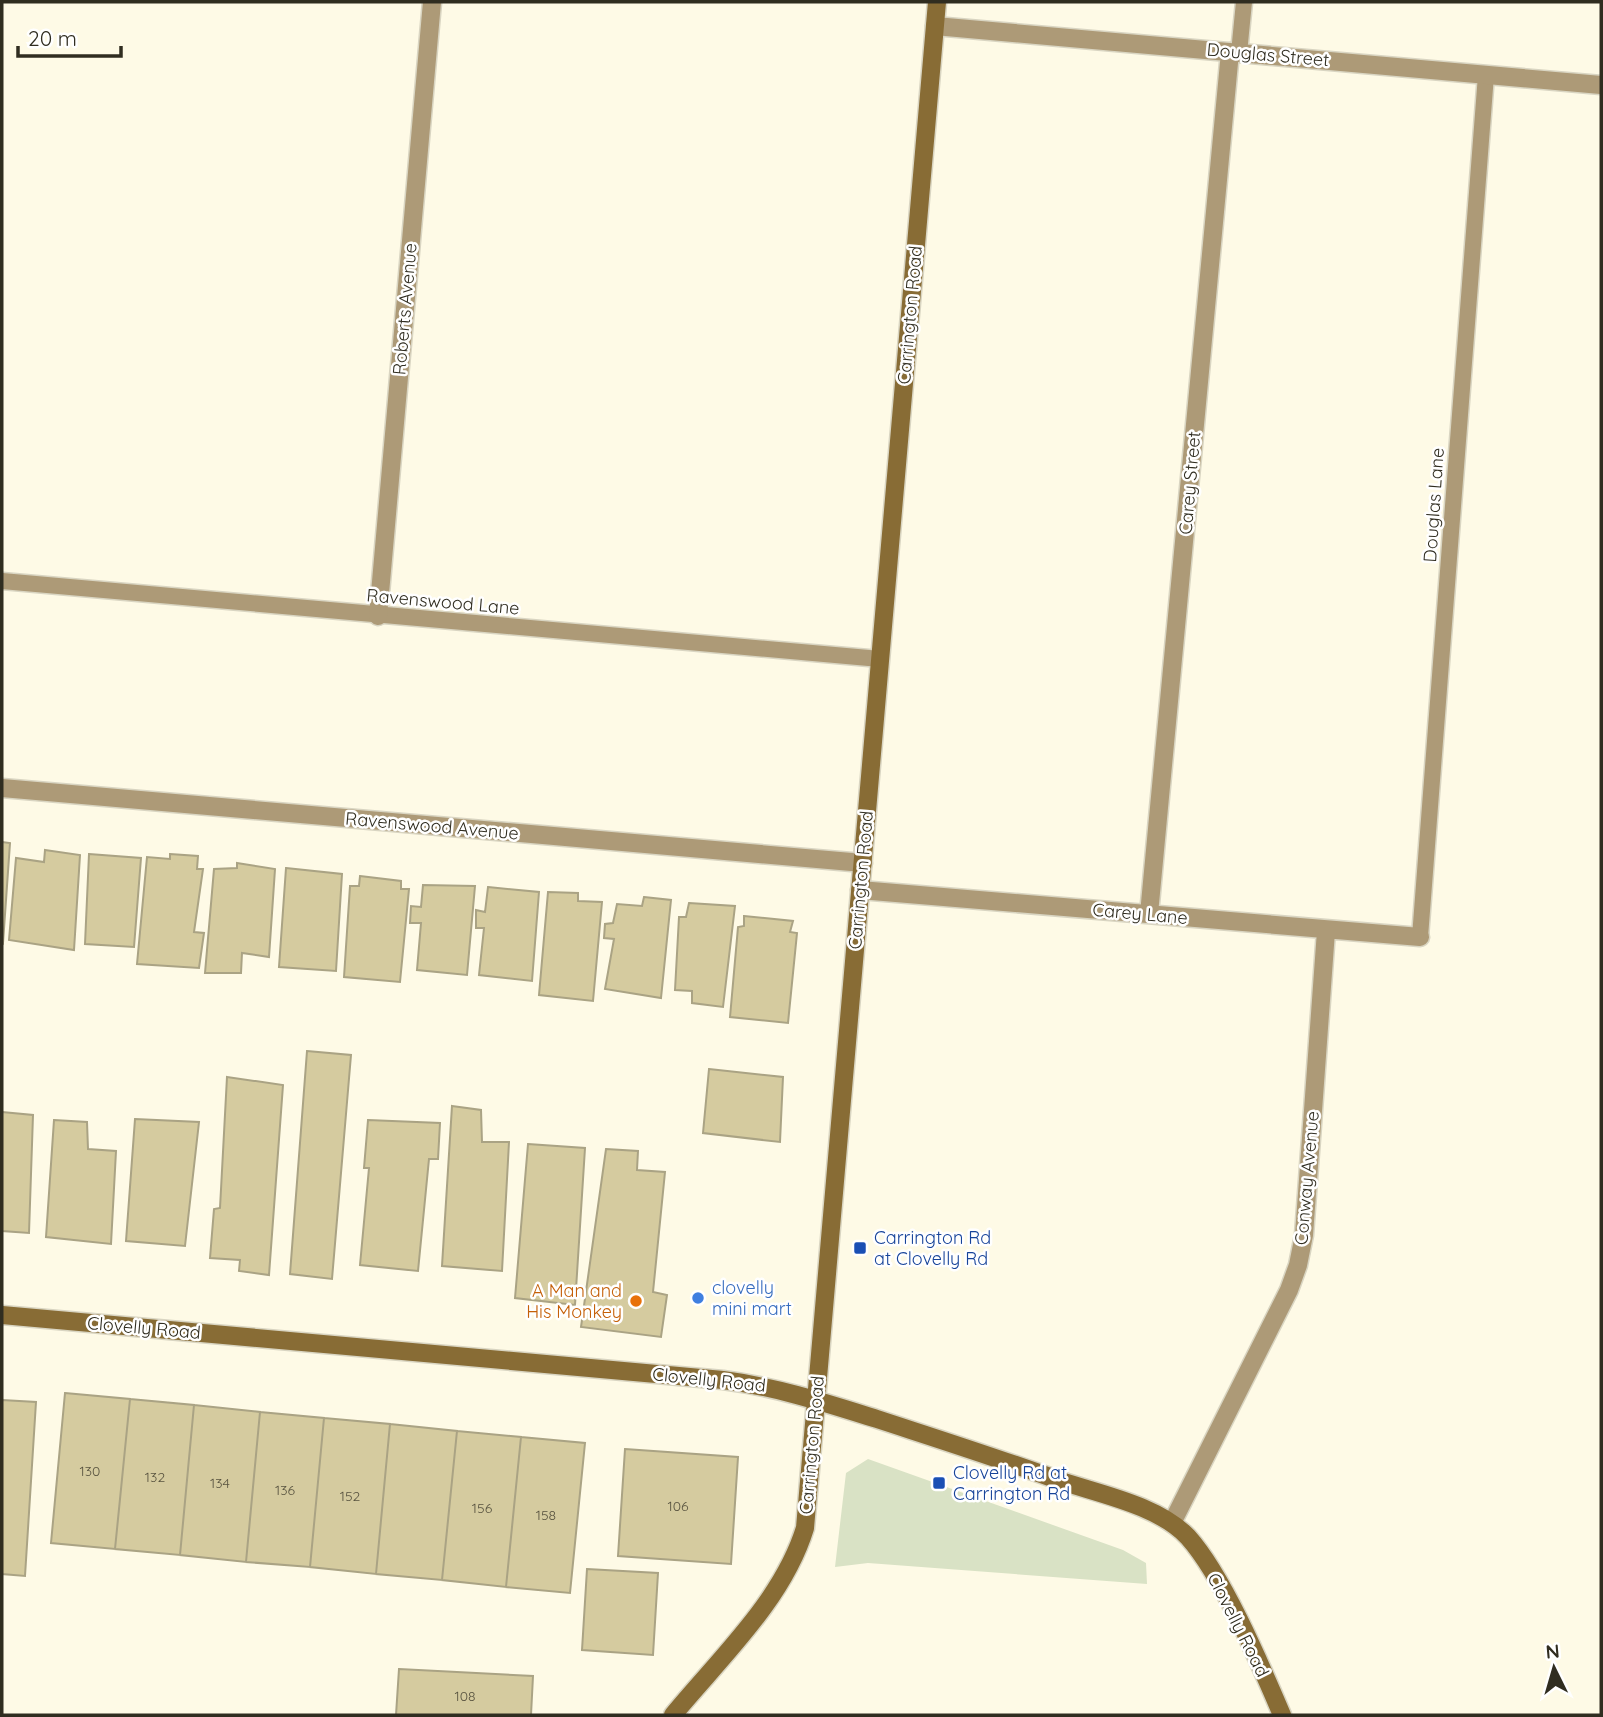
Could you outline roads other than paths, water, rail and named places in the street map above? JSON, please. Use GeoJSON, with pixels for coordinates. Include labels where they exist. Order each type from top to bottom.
{"type":"FeatureCollection","features":[{"type":"Feature","properties":{"kind":"main road","name":"Carrington Road"},"geometry":{"type":"LineString","coordinates":[[673,1715],[776,1590],[796,1558],[805,1528],[937,2]]}},
{"type":"Feature","properties":{"kind":"main road","name":"Clovelly Road"},"geometry":{"type":"LineString","coordinates":[[2,1315],[723,1380],[773,1387],[816,1400],[982,1453],[1138,1508],[1172,1523],[1189,1538],[1221,1586],[1282,1715]]}},
{"type":"Feature","properties":{"kind":"street","name":"Roberts Avenue"},"geometry":{"type":"LineString","coordinates":[[378,616],[432,2]]}},
{"type":"Feature","properties":{"kind":"street","name":"Douglas Street"},"geometry":{"type":"LineString","coordinates":[[935,26],[1601,85]]}},
{"type":"Feature","properties":{"kind":"street","name":"Carey Street"},"geometry":{"type":"LineString","coordinates":[[1149,914],[1235,52]]}},
{"type":"Feature","properties":{"kind":"street","name":"Ravenswood Avenue"},"geometry":{"type":"LineString","coordinates":[[2,788],[863,863]]}},
{"type":"Feature","properties":{"kind":"street","name":"Carey Lane"},"geometry":{"type":"LineString","coordinates":[[860,890],[1420,937]]}},
{"type":"Feature","properties":{"kind":"street","name":"Conway Avenue"},"geometry":{"type":"LineString","coordinates":[[1172,1523],[1289,1290],[1298,1265],[1304,1235],[1326,931]]}},
{"type":"Feature","properties":{"kind":"lane"},"geometry":{"type":"LineString","coordinates":[[1235,52],[1244,2]]}},
{"type":"Feature","properties":{"kind":"lane","name":"Douglas Lane"},"geometry":{"type":"LineString","coordinates":[[1420,937],[1486,75]]}},
{"type":"Feature","properties":{"kind":"lane","name":"Ravenswood Lane"},"geometry":{"type":"LineString","coordinates":[[2,581],[880,659]]}},
{"type":"Feature","properties":{"kind":"place","name":"Carrington Rd at Clovelly Rd"},"geometry":{"type":"Point","coordinates":[860,1248]}},
{"type":"Feature","properties":{"kind":"place","name":"clovelly mini mart"},"geometry":{"type":"Point","coordinates":[698,1298]}},
{"type":"Feature","properties":{"kind":"place","name":"A Man and His Monkey"},"geometry":{"type":"Point","coordinates":[636,1301]}},
{"type":"Feature","properties":{"kind":"place","name":"Clovelly Rd at Carrington Rd"},"geometry":{"type":"Point","coordinates":[939,1483]}}]}
